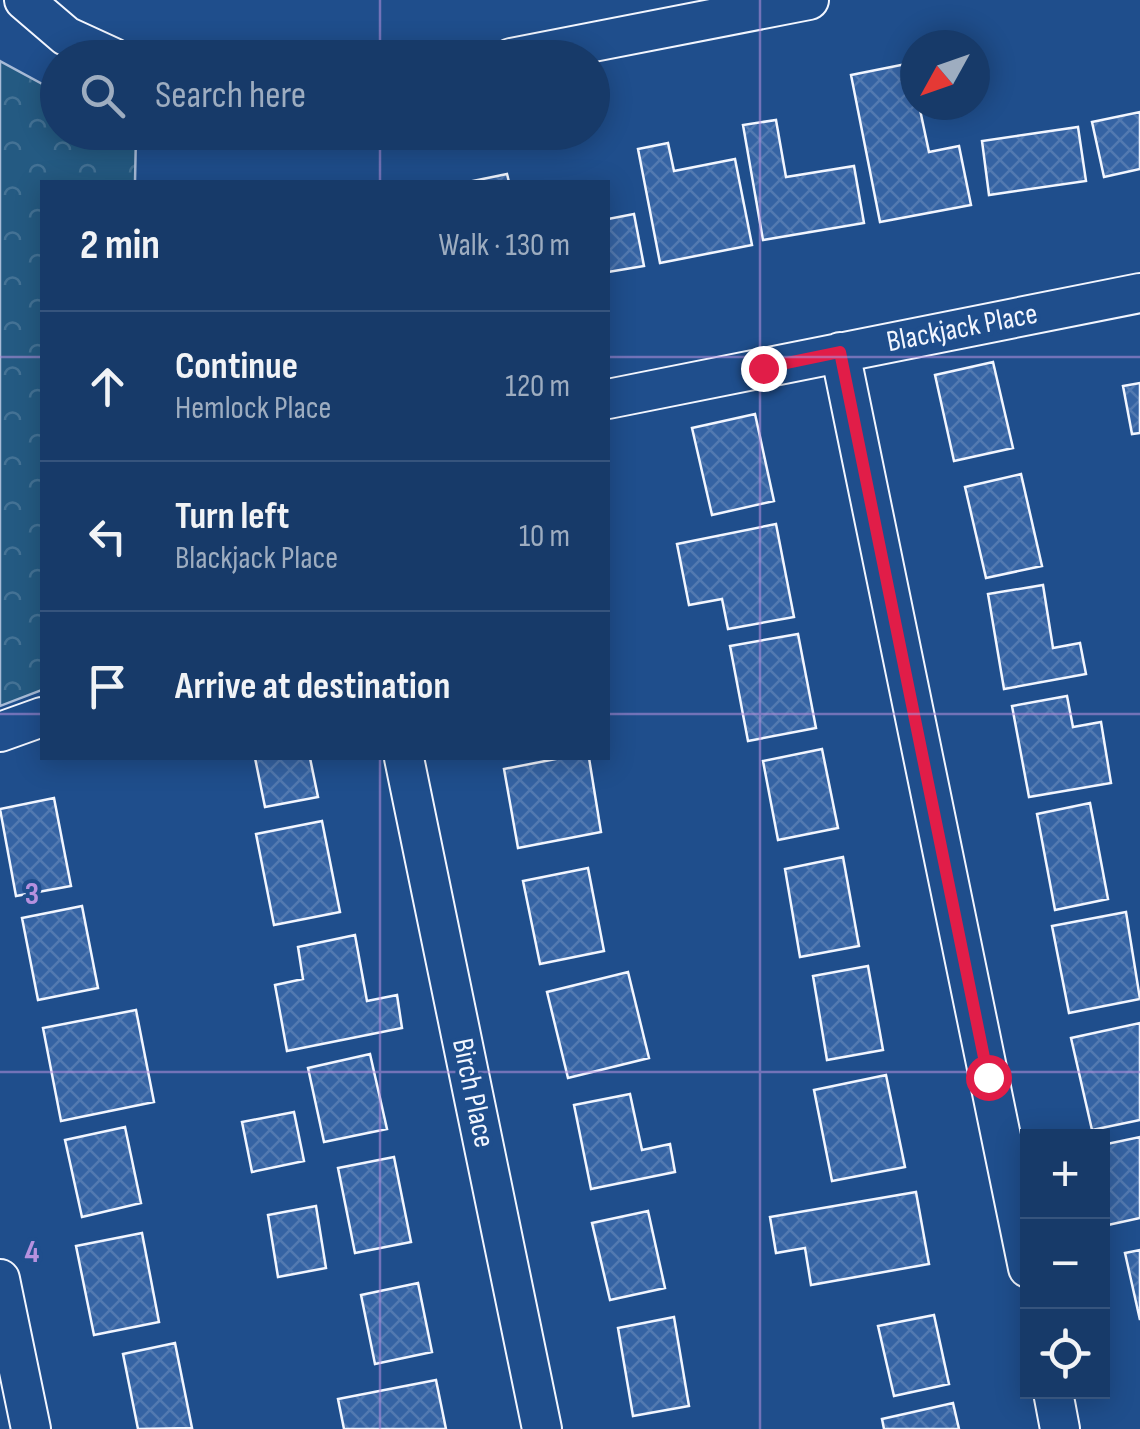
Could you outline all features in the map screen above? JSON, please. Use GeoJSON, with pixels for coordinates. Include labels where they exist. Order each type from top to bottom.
{"type":"FeatureCollection","features":[{"type":"Feature","properties":{"kind":"street"},"geometry":{"type":"LineString","coordinates":[[24,0],[75,40]]}},
{"type":"Feature","properties":{"kind":"street"},"geometry":{"type":"LineString","coordinates":[[603,40],[809,0]]}},
{"type":"Feature","properties":{"kind":"street","name":"Blackjack Place"},"geometry":{"type":"LineString","coordinates":[[610,399],[1140,293]]}},
{"type":"Feature","properties":{"kind":"street"},"geometry":{"type":"LineString","coordinates":[[840,352],[1020,1229]]}},
{"type":"Feature","properties":{"kind":"street"},"geometry":{"type":"LineString","coordinates":[[0,732],[40,718]]}},
{"type":"Feature","properties":{"kind":"street","name":"Birch Place"},"geometry":{"type":"LineString","coordinates":[[404,760],[542,1429]]}},
{"type":"Feature","properties":{"kind":"street"},"geometry":{"type":"LineString","coordinates":[[0,1279],[30,1429]]}},
{"type":"Feature","properties":{"kind":"street"},"geometry":{"type":"LineString","coordinates":[[1054,1399],[1060,1429]]}},
{"type":"Feature","properties":{"kind":"green space"},"geometry":{"type":"Polygon","coordinates":[[[0,61],[40,83],[40,150],[136,150],[135,180],[40,180],[40,691],[0,706],[0,61]]]}},
{"type":"Feature","properties":{"kind":"building"},"geometry":{"type":"Polygon","coordinates":[[[900,65],[900,120],[922,120],[929,152],[959,146],[971,205],[880,222],[851,75],[900,65]]]}},
{"type":"Feature","properties":{"kind":"building"},"geometry":{"type":"Polygon","coordinates":[[[1140,112],[1140,169],[1104,177],[1092,122],[1140,112]]]}},
{"type":"Feature","properties":{"kind":"building"},"geometry":{"type":"Polygon","coordinates":[[[776,120],[786,177],[854,166],[864,223],[763,240],[743,125],[776,120]]]}},
{"type":"Feature","properties":{"kind":"building"},"geometry":{"type":"Polygon","coordinates":[[[1078,127],[1086,181],[989,195],[982,141],[1078,127]]]}},
{"type":"Feature","properties":{"kind":"building"},"geometry":{"type":"Polygon","coordinates":[[[668,143],[674,171],[735,159],[752,245],[660,263],[638,149],[668,143]]]}},
{"type":"Feature","properties":{"kind":"building"},"geometry":{"type":"Polygon","coordinates":[[[507,174],[508,180],[478,180],[507,174]]]}},
{"type":"Feature","properties":{"kind":"building"},"geometry":{"type":"Polygon","coordinates":[[[634,214],[644,266],[610,272],[610,219],[634,214]]]}},
{"type":"Feature","properties":{"kind":"building"},"geometry":{"type":"Polygon","coordinates":[[[993,362],[1013,448],[954,461],[935,375],[993,362]]]}},
{"type":"Feature","properties":{"kind":"building"},"geometry":{"type":"Polygon","coordinates":[[[1140,383],[1140,433],[1132,434],[1123,386],[1140,383]]]}},
{"type":"Feature","properties":{"kind":"building"},"geometry":{"type":"Polygon","coordinates":[[[755,414],[774,501],[712,515],[692,428],[755,414]]]}},
{"type":"Feature","properties":{"kind":"building"},"geometry":{"type":"Polygon","coordinates":[[[1021,474],[1042,566],[986,578],[965,487],[1021,474]]]}},
{"type":"Feature","properties":{"kind":"building"},"geometry":{"type":"Polygon","coordinates":[[[776,524],[794,617],[728,629],[722,599],[689,605],[677,544],[776,524]]]}},
{"type":"Feature","properties":{"kind":"building"},"geometry":{"type":"Polygon","coordinates":[[[1043,585],[1053,648],[1080,643],[1086,674],[1004,689],[988,594],[1043,585]]]}},
{"type":"Feature","properties":{"kind":"building"},"geometry":{"type":"Polygon","coordinates":[[[798,634],[816,728],[748,741],[730,646],[798,634]]]}},
{"type":"Feature","properties":{"kind":"building"},"geometry":{"type":"Polygon","coordinates":[[[1067,696],[1073,727],[1101,722],[1111,783],[1029,797],[1012,706],[1067,696]]]}},
{"type":"Feature","properties":{"kind":"building"},"geometry":{"type":"Polygon","coordinates":[[[822,749],[838,828],[778,840],[763,761],[822,749]]]}},
{"type":"Feature","properties":{"kind":"building"},"geometry":{"type":"Polygon","coordinates":[[[255,760],[310,760],[318,797],[265,807],[255,760]]]}},
{"type":"Feature","properties":{"kind":"building"},"geometry":{"type":"Polygon","coordinates":[[[551,760],[589,760],[601,832],[518,848],[504,769],[551,760]]]}},
{"type":"Feature","properties":{"kind":"building"},"geometry":{"type":"Polygon","coordinates":[[[54,798],[71,886],[16,896],[0,809],[54,798]]]}},
{"type":"Feature","properties":{"kind":"building"},"geometry":{"type":"Polygon","coordinates":[[[1090,803],[1108,899],[1055,910],[1037,814],[1090,803]]]}},
{"type":"Feature","properties":{"kind":"building"},"geometry":{"type":"Polygon","coordinates":[[[322,821],[340,912],[274,925],[256,834],[322,821]]]}},
{"type":"Feature","properties":{"kind":"building"},"geometry":{"type":"Polygon","coordinates":[[[843,857],[859,946],[800,957],[785,869],[843,857]]]}},
{"type":"Feature","properties":{"kind":"building"},"geometry":{"type":"Polygon","coordinates":[[[588,868],[604,951],[540,964],[523,881],[588,868]]]}},
{"type":"Feature","properties":{"kind":"building"},"geometry":{"type":"Polygon","coordinates":[[[82,906],[98,988],[38,1000],[22,918],[82,906]]]}},
{"type":"Feature","properties":{"kind":"building"},"geometry":{"type":"Polygon","coordinates":[[[1126,912],[1140,999],[1069,1013],[1052,926],[1126,912]]]}},
{"type":"Feature","properties":{"kind":"building"},"geometry":{"type":"Polygon","coordinates":[[[355,935],[367,1001],[397,995],[402,1028],[287,1051],[275,985],[303,979],[298,947],[355,935]]]}},
{"type":"Feature","properties":{"kind":"building"},"geometry":{"type":"Polygon","coordinates":[[[868,966],[883,1050],[827,1060],[813,976],[868,966]]]}},
{"type":"Feature","properties":{"kind":"building"},"geometry":{"type":"Polygon","coordinates":[[[628,972],[649,1058],[568,1078],[547,992],[628,972]]]}},
{"type":"Feature","properties":{"kind":"building"},"geometry":{"type":"Polygon","coordinates":[[[136,1010],[154,1102],[61,1121],[43,1028],[136,1010]]]}},
{"type":"Feature","properties":{"kind":"building"},"geometry":{"type":"Polygon","coordinates":[[[1140,1023],[1140,1120],[1092,1129],[1071,1038],[1140,1023]]]}},
{"type":"Feature","properties":{"kind":"building"},"geometry":{"type":"Polygon","coordinates":[[[370,1054],[387,1129],[324,1142],[308,1068],[370,1054]]]}},
{"type":"Feature","properties":{"kind":"building"},"geometry":{"type":"Polygon","coordinates":[[[886,1075],[905,1167],[832,1181],[814,1090],[886,1075]]]}},
{"type":"Feature","properties":{"kind":"building"},"geometry":{"type":"Polygon","coordinates":[[[630,1094],[642,1150],[670,1144],[675,1172],[591,1189],[574,1105],[630,1094]]]}},
{"type":"Feature","properties":{"kind":"building"},"geometry":{"type":"Polygon","coordinates":[[[294,1112],[304,1161],[252,1172],[242,1122],[294,1112]]]}},
{"type":"Feature","properties":{"kind":"building"},"geometry":{"type":"Polygon","coordinates":[[[125,1127],[141,1203],[82,1217],[65,1140],[125,1127]]]}},
{"type":"Feature","properties":{"kind":"building"},"geometry":{"type":"Polygon","coordinates":[[[1140,1137],[1140,1218],[1110,1225],[1110,1219],[1110,1143],[1140,1137]]]}},
{"type":"Feature","properties":{"kind":"building"},"geometry":{"type":"Polygon","coordinates":[[[394,1157],[411,1242],[355,1253],[338,1168],[394,1157]]]}},
{"type":"Feature","properties":{"kind":"building"},"geometry":{"type":"Polygon","coordinates":[[[916,1192],[929,1264],[811,1285],[805,1248],[776,1253],[770,1217],[916,1192]]]}},
{"type":"Feature","properties":{"kind":"building"},"geometry":{"type":"Polygon","coordinates":[[[316,1206],[326,1268],[278,1277],[268,1215],[316,1206]]]}},
{"type":"Feature","properties":{"kind":"building"},"geometry":{"type":"Polygon","coordinates":[[[648,1211],[665,1288],[610,1300],[592,1223],[648,1211]]]}},
{"type":"Feature","properties":{"kind":"building"},"geometry":{"type":"Polygon","coordinates":[[[142,1233],[159,1322],[94,1335],[76,1246],[142,1233]]]}},
{"type":"Feature","properties":{"kind":"building"},"geometry":{"type":"Polygon","coordinates":[[[1140,1250],[1140,1320],[1125,1253],[1140,1250]]]}},
{"type":"Feature","properties":{"kind":"building"},"geometry":{"type":"Polygon","coordinates":[[[418,1283],[432,1352],[375,1364],[361,1295],[418,1283]]]}},
{"type":"Feature","properties":{"kind":"building"},"geometry":{"type":"Polygon","coordinates":[[[934,1315],[949,1384],[894,1396],[878,1326],[934,1315]]]}},
{"type":"Feature","properties":{"kind":"building"},"geometry":{"type":"Polygon","coordinates":[[[674,1317],[689,1406],[633,1416],[618,1328],[674,1317]]]}},
{"type":"Feature","properties":{"kind":"building"},"geometry":{"type":"Polygon","coordinates":[[[175,1343],[192,1428],[138,1429],[123,1354],[175,1343]]]}},
{"type":"Feature","properties":{"kind":"building"},"geometry":{"type":"Polygon","coordinates":[[[436,1380],[446,1429],[344,1429],[338,1399],[436,1380]]]}},
{"type":"Feature","properties":{"kind":"building"},"geometry":{"type":"Polygon","coordinates":[[[953,1403],[959,1429],[884,1429],[882,1419],[953,1403]]]}},
{"type":"Feature","properties":{"kind":"route"},"geometry":{"type":"LineString","coordinates":[[763,368],[840,352],[988,1077]]}}]}
